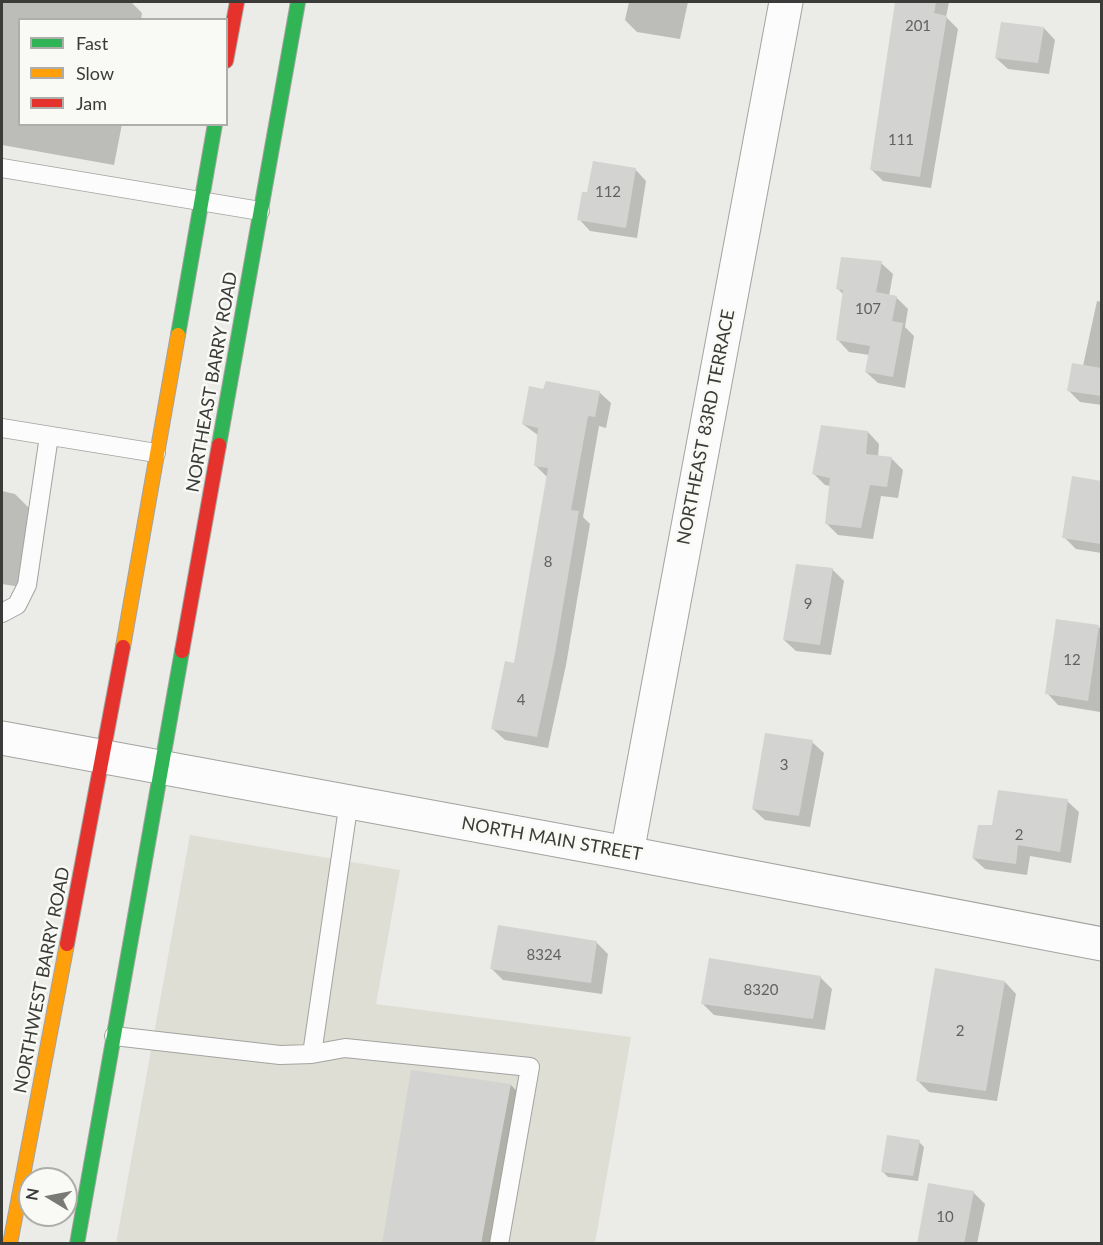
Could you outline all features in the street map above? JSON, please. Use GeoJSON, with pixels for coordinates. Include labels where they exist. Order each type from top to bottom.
{"type":"FeatureCollection","features":[{"type":"Feature","properties":{"kind":"main road"},"geometry":{"type":"LineString","coordinates":[[228,50],[237,2]]}},
{"type":"Feature","properties":{"kind":"main road","name":"NORTHEAST BARRY ROAD"},"geometry":{"type":"LineString","coordinates":[[161,768],[298,2]]}},
{"type":"Feature","properties":{"kind":"main road"},"geometry":{"type":"LineString","coordinates":[[103,758],[215,126]]}},
{"type":"Feature","properties":{"kind":"main road","name":"NORTHWEST BARRY ROAD"},"geometry":{"type":"LineString","coordinates":[[10,1244],[103,758]]}},
{"type":"Feature","properties":{"kind":"main road"},"geometry":{"type":"LineString","coordinates":[[77,1244],[161,768]]}},
{"type":"Feature","properties":{"kind":"street","name":"NORTHEAST 83RD TERRACE"},"geometry":{"type":"LineString","coordinates":[[627,853],[786,2]]}},
{"type":"Feature","properties":{"kind":"street","name":"NORTH MAIN STREET"},"geometry":{"type":"LineString","coordinates":[[2,738],[627,853],[1101,944]]}},
{"type":"Feature","properties":{"kind":"lane"},"geometry":{"type":"LineString","coordinates":[[2,168],[260,211]]}},
{"type":"Feature","properties":{"kind":"lane"},"geometry":{"type":"LineString","coordinates":[[2,428],[156,453]]}},
{"type":"Feature","properties":{"kind":"lane"},"geometry":{"type":"LineString","coordinates":[[9,609],[27,585],[49,436]]}},
{"type":"Feature","properties":{"kind":"lane"},"geometry":{"type":"LineString","coordinates":[[312,1054],[349,801]]}},
{"type":"Feature","properties":{"kind":"lane"},"geometry":{"type":"LineString","coordinates":[[114,1036],[280,1055],[312,1054],[345,1048],[530,1067],[499,1244]]}},
{"type":"Feature","properties":{"kind":"shaded area"},"geometry":{"type":"Polygon","coordinates":[[[190,835],[400,870],[376,1004],[631,1037],[595,1243],[116,1244],[190,835]]]}},
{"type":"Feature","properties":{"kind":"building"},"geometry":{"type":"Polygon","coordinates":[[[895,2],[936,2],[934,13],[947,16],[920,177],[870,170],[895,2]]]}},
{"type":"Feature","properties":{"kind":"building"},"geometry":{"type":"Polygon","coordinates":[[[1001,22],[1044,27],[1038,63],[995,58],[1001,22]]]}},
{"type":"Feature","properties":{"kind":"building"},"geometry":{"type":"Polygon","coordinates":[[[593,161],[636,168],[626,228],[577,220],[582,192],[587,192],[593,161]]]}},
{"type":"Feature","properties":{"kind":"building"},"geometry":{"type":"Polygon","coordinates":[[[841,257],[882,261],[876,292],[897,296],[892,321],[903,323],[893,377],[865,372],[870,346],[836,340],[843,290],[836,289],[841,257]]]}},
{"type":"Feature","properties":{"kind":"building"},"geometry":{"type":"Polygon","coordinates":[[[1072,363],[1101,368],[1101,396],[1067,391],[1072,363]]]}},
{"type":"Feature","properties":{"kind":"building"},"geometry":{"type":"Polygon","coordinates":[[[546,381],[600,391],[595,417],[588,416],[571,510],[579,511],[555,653],[537,737],[491,729],[505,661],[514,663],[548,468],[534,466],[538,428],[522,424],[529,386],[543,389],[546,381]]]}},
{"type":"Feature","properties":{"kind":"building"},"geometry":{"type":"Polygon","coordinates":[[[821,425],[868,431],[866,454],[892,457],[887,487],[870,485],[861,528],[825,524],[830,478],[812,474],[821,425]]]}},
{"type":"Feature","properties":{"kind":"building"},"geometry":{"type":"Polygon","coordinates":[[[1072,476],[1101,481],[1101,544],[1062,538],[1072,476]]]}},
{"type":"Feature","properties":{"kind":"building"},"geometry":{"type":"Polygon","coordinates":[[[796,564],[833,568],[820,645],[783,640],[796,564]]]}},
{"type":"Feature","properties":{"kind":"building"},"geometry":{"type":"Polygon","coordinates":[[[1056,619],[1099,625],[1088,701],[1045,694],[1056,619]]]}},
{"type":"Feature","properties":{"kind":"building"},"geometry":{"type":"Polygon","coordinates":[[[765,733],[813,740],[799,816],[752,809],[765,733]]]}},
{"type":"Feature","properties":{"kind":"building"},"geometry":{"type":"Polygon","coordinates":[[[998,790],[1068,799],[1060,852],[1018,845],[1016,864],[972,858],[978,825],[992,825],[998,790]]]}},
{"type":"Feature","properties":{"kind":"building"},"geometry":{"type":"Polygon","coordinates":[[[498,925],[597,941],[591,983],[490,969],[498,925]]]}},
{"type":"Feature","properties":{"kind":"building"},"geometry":{"type":"Polygon","coordinates":[[[709,958],[821,976],[813,1019],[701,1004],[709,958]]]}},
{"type":"Feature","properties":{"kind":"building"},"geometry":{"type":"Polygon","coordinates":[[[935,968],[1005,981],[986,1091],[916,1081],[935,968]]]}},
{"type":"Feature","properties":{"kind":"building"},"geometry":{"type":"Polygon","coordinates":[[[411,1070],[511,1084],[481,1244],[382,1244],[411,1070]]]}},
{"type":"Feature","properties":{"kind":"building"},"geometry":{"type":"Polygon","coordinates":[[[887,1135],[920,1140],[913,1176],[881,1172],[887,1135]]]}},
{"type":"Feature","properties":{"kind":"building"},"geometry":{"type":"Polygon","coordinates":[[[928,1183],[974,1191],[964,1244],[917,1244],[928,1183]]]}},
{"type":"Feature","properties":{"kind":"traffic: fast"},"geometry":{"type":"LineString","coordinates":[[219,445],[298,2]]}},
{"type":"Feature","properties":{"kind":"traffic: fast"},"geometry":{"type":"LineString","coordinates":[[178,335],[215,126]]}},
{"type":"Feature","properties":{"kind":"traffic: fast"},"geometry":{"type":"LineString","coordinates":[[77,1244],[182,651]]}},
{"type":"Feature","properties":{"kind":"traffic: slow"},"geometry":{"type":"LineString","coordinates":[[123,647],[178,335]]}},
{"type":"Feature","properties":{"kind":"traffic: slow"},"geometry":{"type":"LineString","coordinates":[[10,1244],[67,944]]}},
{"type":"Feature","properties":{"kind":"traffic: jam"},"geometry":{"type":"LineString","coordinates":[[228,50],[237,2]]}},
{"type":"Feature","properties":{"kind":"traffic: jam"},"geometry":{"type":"LineString","coordinates":[[182,651],[219,445]]}},
{"type":"Feature","properties":{"kind":"traffic: jam"},"geometry":{"type":"LineString","coordinates":[[67,944],[123,647]]}}]}
